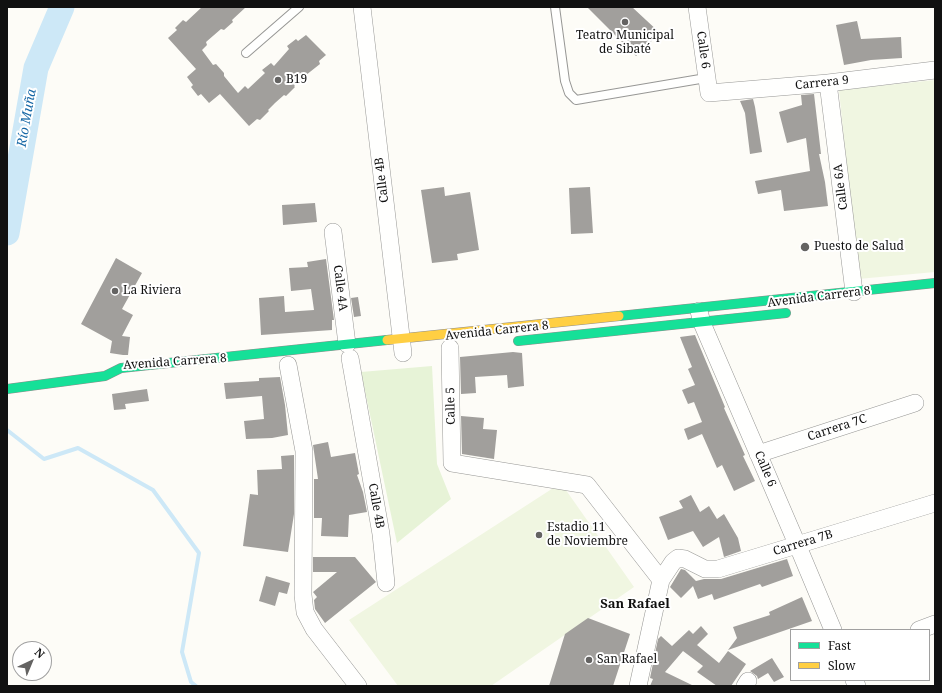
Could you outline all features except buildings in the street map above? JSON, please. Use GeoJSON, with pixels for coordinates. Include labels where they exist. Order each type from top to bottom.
{"type":"FeatureCollection","features":[{"type":"Feature","properties":{"kind":"street","name":"Calle 4B"},"geometry":{"type":"LineString","coordinates":[[362,7],[403,349]]}},
{"type":"Feature","properties":{"kind":"street","name":"Calle 6"},"geometry":{"type":"LineString","coordinates":[[697,7],[708,86]]}},
{"type":"Feature","properties":{"kind":"street","name":"Carrera 9"},"geometry":{"type":"LineString","coordinates":[[708,86],[828,83],[935,70]]}},
{"type":"Feature","properties":{"kind":"street","name":"Calle 6A"},"geometry":{"type":"LineString","coordinates":[[828,83],[854,292]]}},
{"type":"Feature","properties":{"kind":"street","name":"Calle 4A"},"geometry":{"type":"LineString","coordinates":[[334,232],[349,355]]}},
{"type":"Feature","properties":{"kind":"street","name":"Avenida Carrera 8"},"geometry":{"type":"LineString","coordinates":[[513,342],[854,292],[935,283]]}},
{"type":"Feature","properties":{"kind":"street","name":"Avenida Carrera 8"},"geometry":{"type":"LineString","coordinates":[[105,376],[121,368],[349,355],[700,315],[795,312]]}},
{"type":"Feature","properties":{"kind":"street","name":"Calle 6"},"geometry":{"type":"LineString","coordinates":[[700,315],[833,629]]}},
{"type":"Feature","properties":{"kind":"street","name":"Calle 5"},"geometry":{"type":"LineString","coordinates":[[450,348],[452,463],[587,485],[661,580]]}},
{"type":"Feature","properties":{"kind":"street","name":"Calle 4B"},"geometry":{"type":"LineString","coordinates":[[349,355],[381,534],[386,583]]}},
{"type":"Feature","properties":{"kind":"street"},"geometry":{"type":"LineString","coordinates":[[288,365],[304,451],[303,595],[305,612],[314,629],[358,686]]}},
{"type":"Feature","properties":{"kind":"street","name":"Avenida Carrera 8"},"geometry":{"type":"LineString","coordinates":[[105,376],[119,379]]}},
{"type":"Feature","properties":{"kind":"street"},"geometry":{"type":"LineString","coordinates":[[7,389],[105,376]]}},
{"type":"Feature","properties":{"kind":"street","name":"Carrera 7C"},"geometry":{"type":"LineString","coordinates":[[758,454],[915,403]]}},
{"type":"Feature","properties":{"kind":"street","name":"Carrera 7B"},"geometry":{"type":"LineString","coordinates":[[661,580],[672,562],[678,558],[685,559],[705,569],[718,569],[935,503]]}},
{"type":"Feature","properties":{"kind":"street"},"geometry":{"type":"LineString","coordinates":[[638,686],[661,580]]}},
{"type":"Feature","properties":{"kind":"street"},"geometry":{"type":"LineString","coordinates":[[922,629],[935,624]]}},
{"type":"Feature","properties":{"kind":"lane"},"geometry":{"type":"LineString","coordinates":[[246,53],[299,7]]}},
{"type":"Feature","properties":{"kind":"lane"},"geometry":{"type":"LineString","coordinates":[[556,7],[565,81],[569,93],[576,100],[708,86]]}},
{"type":"Feature","properties":{"kind":"green space"},"geometry":{"type":"Polygon","coordinates":[[[935,80],[935,272],[858,279],[839,90],[935,80]]]}},
{"type":"Feature","properties":{"kind":"green space"},"geometry":{"type":"Polygon","coordinates":[[[432,366],[437,464],[451,499],[397,543],[361,372],[432,366]]]}},
{"type":"Feature","properties":{"kind":"green space","name":"Estadio 11 de Noviembre"},"geometry":{"type":"Polygon","coordinates":[[[561,483],[634,587],[491,686],[398,686],[349,620],[561,483]]]}},
{"type":"Feature","properties":{"kind":"waterway","name":"Río Muña"},"geometry":{"type":"LineString","coordinates":[[7,233],[36,68],[62,7]]}},
{"type":"Feature","properties":{"kind":"waterway"},"geometry":{"type":"LineString","coordinates":[[7,430],[44,459],[78,448],[153,490],[199,553],[182,652],[191,682],[196,686]]}},
{"type":"Feature","properties":{"kind":"traffic: fast"},"geometry":{"type":"LineString","coordinates":[[619,316],[935,283]]}},
{"type":"Feature","properties":{"kind":"traffic: fast"},"geometry":{"type":"LineString","coordinates":[[518,341],[786,313]]}},
{"type":"Feature","properties":{"kind":"traffic: fast"},"geometry":{"type":"LineString","coordinates":[[7,389],[105,376],[121,368],[387,340]]}},
{"type":"Feature","properties":{"kind":"traffic: slow"},"geometry":{"type":"LineString","coordinates":[[387,340],[619,316]]}},
{"type":"Feature","properties":{"kind":"place","name":"Teatro Municipal de Sibaté"},"geometry":{"type":"Point","coordinates":[625,22]}},
{"type":"Feature","properties":{"kind":"place","name":"B19"},"geometry":{"type":"Point","coordinates":[278,80]}},
{"type":"Feature","properties":{"kind":"place","name":"Puesto de Salud"},"geometry":{"type":"Point","coordinates":[805,247]}},
{"type":"Feature","properties":{"kind":"place","name":"La Riviera"},"geometry":{"type":"Point","coordinates":[115,291]}},
{"type":"Feature","properties":{"kind":"place","name":"Estadio 11 de Noviembre"},"geometry":{"type":"Point","coordinates":[539,535]}},
{"type":"Feature","properties":{"kind":"place","name":"San Rafael"},"geometry":{"type":"Point","coordinates":[589,660]}},
{"type":"Feature","properties":{"kind":"district","name":"San Rafael"},"geometry":{"type":"Point","coordinates":[635,604]}}]}
